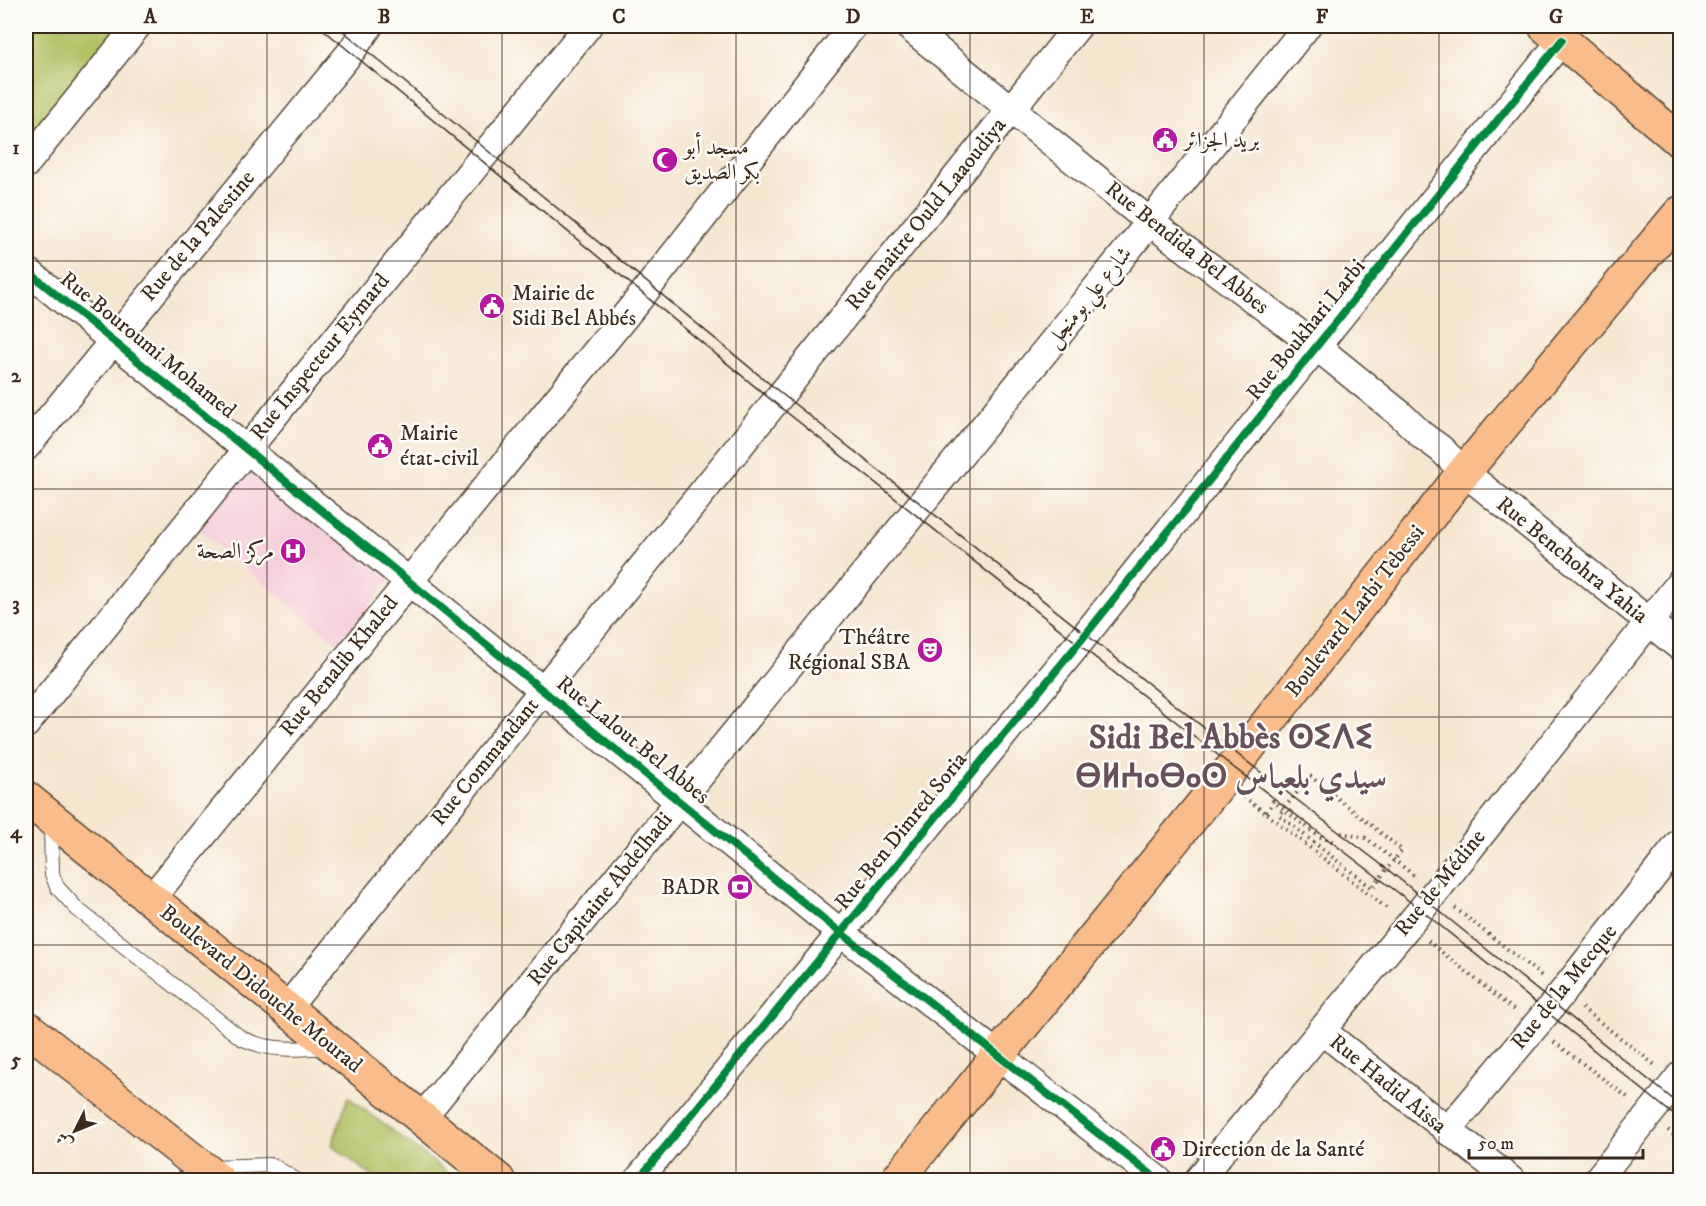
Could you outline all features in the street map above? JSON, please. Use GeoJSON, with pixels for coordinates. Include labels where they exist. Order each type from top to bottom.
{"type":"FeatureCollection","features":[{"type":"Feature","properties":{"kind":"main road"},"geometry":{"type":"LineString","coordinates":[[1554,33],[1680,141]]}},
{"type":"Feature","properties":{"kind":"main road","name":"Boulevard Larbi Tebessi"},"geometry":{"type":"LineString","coordinates":[[897,1180],[1223,779],[1464,472],[1680,213]]}},
{"type":"Feature","properties":{"kind":"main road","name":"Boulevard Didouche Mourad"},"geometry":{"type":"LineString","coordinates":[[26,798],[498,1180]]}},
{"type":"Feature","properties":{"kind":"main road"},"geometry":{"type":"LineString","coordinates":[[26,1027],[209,1174]]}},
{"type":"Feature","properties":{"kind":"street"},"geometry":{"type":"LineString","coordinates":[[26,164],[137,26]]}},
{"type":"Feature","properties":{"kind":"street","name":"Rue de la Palestine"},"geometry":{"type":"LineString","coordinates":[[26,447],[112,339],[343,62],[369,26]]}},
{"type":"Feature","properties":{"kind":"street","name":"Rue Inspecteur Eymard"},"geometry":{"type":"LineString","coordinates":[[26,724],[588,26]]}},
{"type":"Feature","properties":{"kind":"street","name":"Rue Benalib Khaled"},"geometry":{"type":"LineString","coordinates":[[151,899],[643,294],[854,26]]}},
{"type":"Feature","properties":{"kind":"street","name":"Rue Bendida Bel Abbes"},"geometry":{"type":"LineString","coordinates":[[908,26],[1150,222],[1316,346],[1441,449],[1464,472]]}},
{"type":"Feature","properties":{"kind":"street","name":"Rue maitre Ould Laaoudiya"},"geometry":{"type":"LineString","coordinates":[[775,404],[1078,26]]}},
{"type":"Feature","properties":{"kind":"street","name":"شارع علي بومنجل"},"geometry":{"type":"LineString","coordinates":[[915,512],[1307,26]]}},
{"type":"Feature","properties":{"kind":"street","name":"Rue Boukhari Larbi"},"geometry":{"type":"LineString","coordinates":[[1078,644],[1316,346],[1554,33]]}},
{"type":"Feature","properties":{"kind":"street","name":"Rue Bouroumi Mohamed"},"geometry":{"type":"LineString","coordinates":[[26,270],[248,448]]}},
{"type":"Feature","properties":{"kind":"street","name":"Rue Commandant"},"geometry":{"type":"LineString","coordinates":[[286,1009],[775,404]]}},
{"type":"Feature","properties":{"kind":"street","name":"Rue Lalout Bel Abbes"},"geometry":{"type":"LineString","coordinates":[[248,448],[841,933],[1158,1180]]}},
{"type":"Feature","properties":{"kind":"street","name":"Rue Benchohra Yahia"},"geometry":{"type":"LineString","coordinates":[[1464,472],[1680,647]]}},
{"type":"Feature","properties":{"kind":"street","name":"Rue Capitaine Abdelhadi"},"geometry":{"type":"LineString","coordinates":[[421,1119],[915,512]]}},
{"type":"Feature","properties":{"kind":"street","name":"Rue de Médine"},"geometry":{"type":"LineString","coordinates":[[1198,1180],[1434,891],[1680,583]]}},
{"type":"Feature","properties":{"kind":"street","name":"Rue Ben Dimred Soria"},"geometry":{"type":"LineString","coordinates":[[638,1180],[1078,644]]}},
{"type":"Feature","properties":{"kind":"street","name":"Rue de la Mecque"},"geometry":{"type":"LineString","coordinates":[[1447,1131],[1562,992],[1680,842]]}},
{"type":"Feature","properties":{"kind":"street","name":"Rue Hadid Aissa"},"geometry":{"type":"LineString","coordinates":[[1321,1030],[1511,1180]]}},
{"type":"Feature","properties":{"kind":"street"},"geometry":{"type":"LineString","coordinates":[[1597,1180],[1678,1079]]}},
{"type":"Feature","properties":{"kind":"lane"},"geometry":{"type":"LineString","coordinates":[[50,818],[52,874],[57,887],[77,909],[241,1038],[257,1046],[277,1050],[332,1047]]}},
{"type":"Feature","properties":{"kind":"lane"},"geometry":{"type":"LineString","coordinates":[[209,1174],[272,1165],[296,1180]]}},
{"type":"Feature","properties":{"kind":"path"},"geometry":{"type":"LineString","coordinates":[[1310,776],[1402,850],[1371,888],[1279,815],[1284,809],[1310,776]]}},
{"type":"Feature","properties":{"kind":"path"},"geometry":{"type":"LineString","coordinates":[[1223,779],[1534,1026],[1649,1114],[1680,1141]]}},
{"type":"Feature","properties":{"kind":"path"},"geometry":{"type":"LineString","coordinates":[[1267,814],[1272,801],[1318,836],[1334,842]]}},
{"type":"Feature","properties":{"kind":"path"},"geometry":{"type":"LineString","coordinates":[[1341,832],[1366,838],[1562,992],[1678,1079]]}},
{"type":"Feature","properties":{"kind":"shaded area","name":"مركز الصحة"},"geometry":{"type":"Polygon","coordinates":[[[249,457],[393,577],[338,644],[193,525],[249,457]]]}},
{"type":"Feature","properties":{"kind":"green space"},"geometry":{"type":"Polygon","coordinates":[[[26,26],[122,26],[26,144],[26,26]]]}},
{"type":"Feature","properties":{"kind":"green space"},"geometry":{"type":"Polygon","coordinates":[[[348,1097],[457,1180],[377,1180],[332,1145],[348,1097]]]}},
{"type":"Feature","properties":{"kind":"tram line"},"geometry":{"type":"LineString","coordinates":[[319,26],[775,403],[1233,767],[1421,910],[1680,1120]]}},
{"type":"Feature","properties":{"kind":"tram line"},"geometry":{"type":"LineString","coordinates":[[337,26],[782,394],[1241,757],[1387,869],[1680,1105]]}},
{"type":"Feature","properties":{"kind":"cycle path"},"geometry":{"type":"LineString","coordinates":[[638,1180],[1078,644],[1562,40]]}},
{"type":"Feature","properties":{"kind":"cycle path"},"geometry":{"type":"LineString","coordinates":[[26,270],[841,933],[1158,1180]]}},
{"type":"Feature","properties":{"kind":"place","name":"بريد الجزائر"},"geometry":{"type":"Point","coordinates":[1165,140]}},
{"type":"Feature","properties":{"kind":"place","name":"مسجد أبو بكر الصديق"},"geometry":{"type":"Point","coordinates":[665,160]}},
{"type":"Feature","properties":{"kind":"place","name":"Mairie de Sidi Bel Abbés"},"geometry":{"type":"Point","coordinates":[492,306]}},
{"type":"Feature","properties":{"kind":"place","name":"Mairie état-civil"},"geometry":{"type":"Point","coordinates":[380,446]}},
{"type":"Feature","properties":{"kind":"place","name":"مركز الصحة"},"geometry":{"type":"Point","coordinates":[293,551]}},
{"type":"Feature","properties":{"kind":"place","name":"Théâtre Régional SBA"},"geometry":{"type":"Point","coordinates":[930,650]}},
{"type":"Feature","properties":{"kind":"place","name":"BADR"},"geometry":{"type":"Point","coordinates":[740,887]}},
{"type":"Feature","properties":{"kind":"place","name":"Direction de la Santé"},"geometry":{"type":"Point","coordinates":[1163,1149]}},
{"type":"Feature","properties":{"kind":"district","name":"Sidi Bel Abbès ⵙⵉⴷⵉ ⴱⵍⵄⴰⴱⴰⵙ سيدي بلعباس"},"geometry":{"type":"Point","coordinates":[1231,758]}}]}
